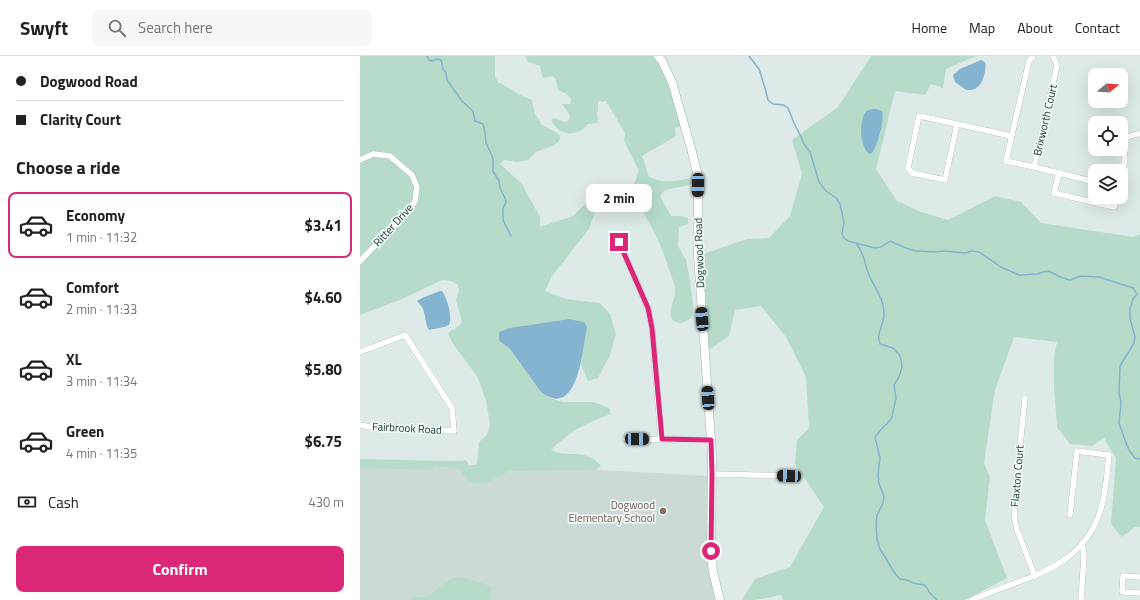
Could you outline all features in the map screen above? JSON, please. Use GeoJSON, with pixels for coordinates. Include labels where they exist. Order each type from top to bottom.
{"type":"FeatureCollection","features":[{"type":"Feature","properties":{"kind":"street","name":"Dogwood Road"},"geometry":{"type":"LineString","coordinates":[[658,56],[672,82],[698,176],[698,255],[711,440],[711,551],[713,572],[720,600]]}},
{"type":"Feature","properties":{"kind":"street","name":"Brixworth Court"},"geometry":{"type":"LineString","coordinates":[[1033,56],[1029,61],[1006,161],[1034,167],[1057,65],[1053,56]]}},
{"type":"Feature","properties":{"kind":"street"},"geometry":{"type":"LineString","coordinates":[[957,124],[945,180],[912,173],[908,168],[919,116],[957,124],[1012,136]]}},
{"type":"Feature","properties":{"kind":"street"},"geometry":{"type":"LineString","coordinates":[[1124,164],[1124,138],[1140,133]]}},
{"type":"Feature","properties":{"kind":"street","name":"Ritter Drive"},"geometry":{"type":"LineString","coordinates":[[360,160],[372,154],[390,156],[412,175],[416,187],[415,201],[407,213],[360,261]]}},
{"type":"Feature","properties":{"kind":"street"},"geometry":{"type":"LineString","coordinates":[[1034,167],[1088,180]]}},
{"type":"Feature","properties":{"kind":"street"},"geometry":{"type":"LineString","coordinates":[[1059,173],[1054,193],[1088,201]]}},
{"type":"Feature","properties":{"kind":"street"},"geometry":{"type":"LineString","coordinates":[[1101,204],[1114,207],[1115,204]]}},
{"type":"Feature","properties":{"kind":"street"},"geometry":{"type":"LineString","coordinates":[[619,242],[648,308],[652,328],[662,439]]}},
{"type":"Feature","properties":{"kind":"street","name":"Fairbrook Road"},"geometry":{"type":"LineString","coordinates":[[360,352],[405,335],[452,408],[454,431],[376,428],[360,425]]}},
{"type":"Feature","properties":{"kind":"street","name":"Flaxton Court"},"geometry":{"type":"LineString","coordinates":[[1025,398],[1014,513],[1017,530],[1036,576]]}},
{"type":"Feature","properties":{"kind":"street"},"geometry":{"type":"LineString","coordinates":[[625,439],[711,440]]}},
{"type":"Feature","properties":{"kind":"street"},"geometry":{"type":"LineString","coordinates":[[972,600],[1036,576],[1047,571],[1072,555],[1096,524],[1104,498],[1109,455],[1077,451],[1070,515]]}},
{"type":"Feature","properties":{"kind":"street"},"geometry":{"type":"LineString","coordinates":[[712,474],[789,476]]}},
{"type":"Feature","properties":{"kind":"street"},"geometry":{"type":"LineString","coordinates":[[1081,600],[1084,556],[1082,544]]}},
{"type":"Feature","properties":{"kind":"street"},"geometry":{"type":"LineString","coordinates":[[1140,577],[1123,576],[1122,592],[1140,593]]}},
{"type":"Feature","properties":{"kind":"shaded area"},"geometry":{"type":"Polygon","coordinates":[[[360,461],[621,471],[707,476],[707,558],[715,600],[360,600],[360,461]]]}},
{"type":"Feature","properties":{"kind":"green space"},"geometry":{"type":"Polygon","coordinates":[[[360,56],[495,56],[495,76],[498,82],[532,100],[535,115],[541,124],[560,136],[558,142],[553,146],[536,152],[528,160],[517,162],[504,160],[500,164],[522,184],[540,217],[540,227],[573,216],[590,199],[593,191],[633,186],[639,171],[624,141],[625,133],[606,101],[598,102],[597,123],[588,124],[579,132],[563,132],[554,125],[551,120],[554,118],[565,122],[568,121],[570,116],[562,104],[570,104],[571,99],[567,94],[558,90],[555,78],[552,76],[545,78],[542,76],[540,66],[528,62],[525,56],[655,56],[664,71],[682,126],[675,128],[676,136],[642,156],[649,177],[659,181],[675,181],[691,178],[694,181],[689,185],[665,190],[660,196],[671,216],[688,218],[688,224],[679,227],[678,246],[686,260],[689,274],[693,305],[692,318],[681,323],[673,321],[671,317],[671,309],[675,296],[675,288],[659,243],[636,201],[618,202],[595,212],[589,229],[552,276],[545,291],[566,299],[600,303],[610,314],[616,334],[610,355],[598,378],[588,381],[581,365],[587,327],[569,319],[503,330],[502,343],[510,349],[547,397],[563,402],[593,402],[609,408],[611,414],[579,428],[551,450],[564,454],[583,455],[589,457],[601,466],[595,470],[509,471],[489,482],[474,484],[468,481],[459,469],[437,466],[432,470],[360,468],[360,459],[465,460],[469,466],[477,464],[479,442],[487,435],[490,425],[486,400],[477,376],[453,344],[448,333],[462,322],[456,300],[459,291],[458,285],[451,281],[442,280],[402,299],[360,315],[360,56]]]}},
{"type":"Feature","properties":{"kind":"green space"},"geometry":{"type":"Polygon","coordinates":[[[871,56],[976,56],[946,69],[943,88],[931,84],[925,95],[895,91],[876,169],[897,201],[921,212],[948,220],[995,196],[1021,202],[1041,223],[1134,237],[1140,234],[1140,527],[1135,527],[1122,537],[1111,524],[1116,458],[1104,438],[1092,446],[1070,444],[1057,427],[1054,387],[1054,356],[1057,342],[1014,337],[995,390],[984,463],[990,477],[985,520],[1007,578],[965,600],[783,600],[781,595],[755,600],[742,600],[755,579],[790,567],[824,507],[795,464],[797,440],[809,428],[806,377],[786,337],[761,306],[735,310],[729,336],[709,350],[703,254],[747,239],[769,238],[790,216],[802,174],[792,140],[838,107],[871,56]]]}},
{"type":"Feature","properties":{"kind":"green space"},"geometry":{"type":"Polygon","coordinates":[[[455,577],[468,579],[491,586],[490,600],[410,600],[414,597],[425,597],[429,595],[445,582],[455,577]]]}},
{"type":"Feature","properties":{"kind":"water"},"geometry":{"type":"Polygon","coordinates":[[[981,60],[985,62],[985,69],[984,77],[978,87],[966,90],[955,82],[953,75],[960,69],[981,60]]]}},
{"type":"Feature","properties":{"kind":"water"},"geometry":{"type":"Polygon","coordinates":[[[877,109],[882,111],[883,115],[878,140],[871,154],[868,153],[863,144],[861,126],[864,115],[867,111],[877,109]]]}},
{"type":"Feature","properties":{"kind":"water"},"geometry":{"type":"Polygon","coordinates":[[[442,291],[446,298],[450,313],[450,322],[449,325],[444,327],[429,330],[423,309],[417,301],[442,291]]]}},
{"type":"Feature","properties":{"kind":"water"},"geometry":{"type":"Polygon","coordinates":[[[569,319],[584,322],[587,327],[583,350],[576,378],[571,390],[563,397],[553,398],[541,392],[510,349],[499,340],[499,332],[509,328],[569,319]]]}},
{"type":"Feature","properties":{"kind":"waterway"},"geometry":{"type":"LineString","coordinates":[[427,56],[429,60],[432,61],[438,59],[441,60],[447,80],[462,101],[473,111],[475,121],[483,124],[486,143],[493,158],[493,171],[499,181],[500,188],[506,202],[503,208],[503,220],[511,236]]}},
{"type":"Feature","properties":{"kind":"waterway"},"geometry":{"type":"LineString","coordinates":[[749,56],[759,69],[768,100],[773,104],[784,105],[788,108],[804,144],[810,152],[819,182],[826,191],[836,198],[840,204],[844,222],[842,234],[848,241],[875,248],[881,247],[890,241],[916,251],[966,253],[971,251],[979,252],[1001,267],[1019,275],[1038,274],[1049,271],[1070,280],[1081,276],[1099,277],[1133,288],[1137,294],[1133,299],[1130,309],[1130,318],[1135,337],[1134,343],[1120,366],[1119,393],[1121,402],[1119,423],[1129,450],[1135,458],[1140,459]]}},
{"type":"Feature","properties":{"kind":"waterway"},"geometry":{"type":"LineString","coordinates":[[856,243],[863,255],[869,275],[883,305],[884,316],[879,333],[880,344],[893,348],[899,354],[902,367],[899,377],[894,385],[896,398],[892,417],[875,437],[880,458],[878,475],[879,484],[884,496],[883,503],[877,515],[877,539],[880,549],[896,575],[900,579],[924,585],[937,600]]}},
{"type":"Feature","properties":{"kind":"place","name":"Dogwood Elementary School"},"geometry":{"type":"Point","coordinates":[663,511]}},
{"type":"Feature","properties":{"kind":"route"},"geometry":{"type":"LineString","coordinates":[[619,242],[648,308],[652,328],[662,439],[711,440],[711,551]]}}]}
